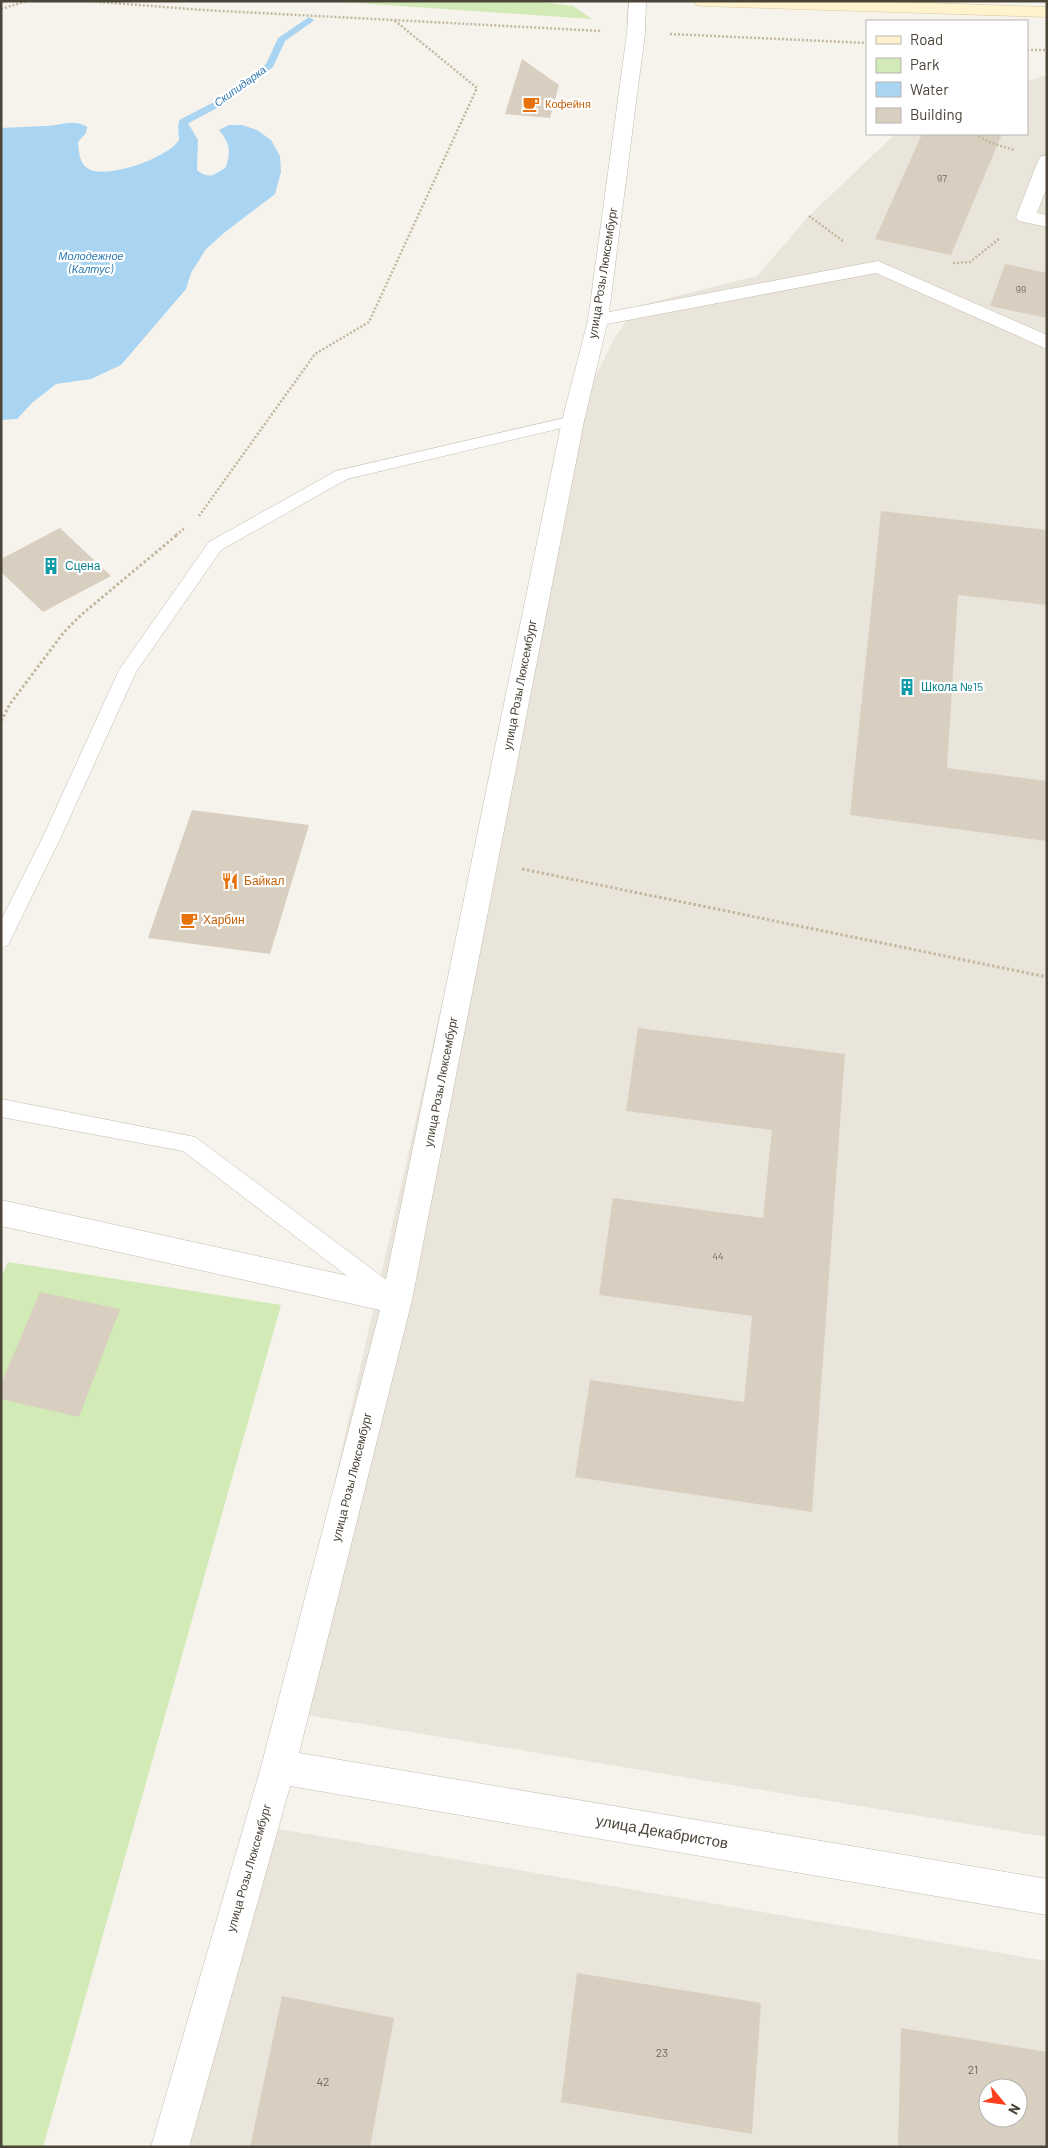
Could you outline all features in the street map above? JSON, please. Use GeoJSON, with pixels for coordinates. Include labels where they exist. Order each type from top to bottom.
{"type":"FeatureCollection","features":[{"type":"Feature","properties":{"kind":"main road"},"geometry":{"type":"LineString","coordinates":[[702,1],[1047,12]]}},
{"type":"Feature","properties":{"kind":"street","name":"улица Розы Люксембург"},"geometry":{"type":"LineString","coordinates":[[170,2147],[278,1767],[397,1300],[573,421],[598,320],[636,33],[638,1]]}},
{"type":"Feature","properties":{"kind":"street"},"geometry":{"type":"LineString","coordinates":[[1047,161],[1026,216],[1047,221]]}},
{"type":"Feature","properties":{"kind":"street"},"geometry":{"type":"LineString","coordinates":[[598,320],[878,267],[1047,343]]}},
{"type":"Feature","properties":{"kind":"street"},"geometry":{"type":"LineString","coordinates":[[1,1214],[397,1300]]}},
{"type":"Feature","properties":{"kind":"street","name":"улица Декабристов"},"geometry":{"type":"LineString","coordinates":[[278,1767],[1047,1896]]}},
{"type":"Feature","properties":{"kind":"lane"},"geometry":{"type":"LineString","coordinates":[[1,940],[51,839],[128,670],[215,546],[342,475],[573,421]]}},
{"type":"Feature","properties":{"kind":"lane"},"geometry":{"type":"LineString","coordinates":[[1,1108],[188,1143],[397,1300]]}},
{"type":"Feature","properties":{"kind":"path"},"geometry":{"type":"LineString","coordinates":[[1,9],[28,1]]}},
{"type":"Feature","properties":{"kind":"path"},"geometry":{"type":"LineString","coordinates":[[87,1],[203,10],[866,43]]}},
{"type":"Feature","properties":{"kind":"path"},"geometry":{"type":"LineString","coordinates":[[199,516],[315,354],[369,322],[477,88],[394,20]]}},
{"type":"Feature","properties":{"kind":"path"},"geometry":{"type":"LineString","coordinates":[[1028,50],[1047,50]]}},
{"type":"Feature","properties":{"kind":"path"},"geometry":{"type":"LineString","coordinates":[[978,135],[991,143],[1019,152]]}},
{"type":"Feature","properties":{"kind":"path"},"geometry":{"type":"LineString","coordinates":[[951,263],[970,262],[1026,216]]}},
{"type":"Feature","properties":{"kind":"path"},"geometry":{"type":"LineString","coordinates":[[1,721],[10,704],[64,632],[80,615],[191,522]]}},
{"type":"Feature","properties":{"kind":"path"},"geometry":{"type":"LineString","coordinates":[[485,862],[1047,977]]}},
{"type":"Feature","properties":{"kind":"shaded area"},"geometry":{"type":"Polygon","coordinates":[[[1047,75],[1047,1837],[283,1711],[573,421],[615,337],[637,306],[757,276],[809,216],[894,135],[1028,135],[1028,81],[1047,75]]]}},
{"type":"Feature","properties":{"kind":"shaded area"},"geometry":{"type":"Polygon","coordinates":[[[256,1825],[1047,1961],[1047,2147],[177,2147],[256,1825]]]}},
{"type":"Feature","properties":{"kind":"green space"},"geometry":{"type":"Polygon","coordinates":[[[328,1],[533,1],[573,6],[592,19],[328,1]]]}},
{"type":"Feature","properties":{"kind":"green space"},"geometry":{"type":"Polygon","coordinates":[[[8,1262],[281,1305],[43,2147],[1,2147],[1,1277],[8,1262]]]}},
{"type":"Feature","properties":{"kind":"water","name":"Молодежное (Калтус)"},"geometry":{"type":"Polygon","coordinates":[[[183,122],[188,123],[198,140],[197,170],[208,176],[226,167],[229,156],[225,139],[219,130],[229,125],[242,125],[257,130],[271,140],[280,156],[281,172],[275,194],[206,249],[191,273],[186,289],[121,365],[91,379],[56,384],[32,403],[17,419],[1,420],[1,128],[82,124],[87,127],[86,133],[78,142],[82,163],[87,168],[95,171],[107,172],[135,166],[173,147],[179,140],[178,125],[183,122]]]}},
{"type":"Feature","properties":{"kind":"building"},"geometry":{"type":"Polygon","coordinates":[[[522,59],[559,85],[550,118],[505,114],[522,59]]]}},
{"type":"Feature","properties":{"kind":"building"},"geometry":{"type":"Polygon","coordinates":[[[922,135],[1002,135],[951,255],[875,239],[922,135]]]}},
{"type":"Feature","properties":{"kind":"building"},"geometry":{"type":"Polygon","coordinates":[[[1005,264],[1047,273],[1047,318],[990,306],[1005,264]]]}},
{"type":"Feature","properties":{"kind":"building","name":"Школа №15"},"geometry":{"type":"Polygon","coordinates":[[[881,511],[1047,530],[1047,605],[958,595],[947,768],[1047,781],[1047,841],[850,815],[881,511]]]}},
{"type":"Feature","properties":{"kind":"building","name":"Сцена"},"geometry":{"type":"Polygon","coordinates":[[[60,528],[111,576],[43,612],[1,572],[1,559],[60,528]]]}},
{"type":"Feature","properties":{"kind":"building","name":"Байкал"},"geometry":{"type":"Polygon","coordinates":[[[192,810],[309,825],[270,954],[148,938],[192,810]]]}},
{"type":"Feature","properties":{"kind":"building"},"geometry":{"type":"Polygon","coordinates":[[[638,1028],[845,1054],[812,1512],[575,1477],[590,1380],[744,1402],[752,1316],[599,1295],[613,1198],[763,1218],[772,1130],[626,1111],[638,1028]]]}},
{"type":"Feature","properties":{"kind":"building"},"geometry":{"type":"Polygon","coordinates":[[[40,1292],[120,1309],[79,1417],[1,1399],[1,1384],[40,1292]]]}},
{"type":"Feature","properties":{"kind":"building"},"geometry":{"type":"Polygon","coordinates":[[[577,1973],[761,2003],[752,2134],[561,2102],[577,1973]]]}},
{"type":"Feature","properties":{"kind":"building"},"geometry":{"type":"Polygon","coordinates":[[[282,1996],[394,2018],[370,2147],[250,2147],[282,1996]]]}},
{"type":"Feature","properties":{"kind":"building"},"geometry":{"type":"Polygon","coordinates":[[[901,2028],[1047,2052],[1047,2147],[898,2147],[901,2028]]]}},
{"type":"Feature","properties":{"kind":"waterway","name":"Скипидарка"},"geometry":{"type":"LineString","coordinates":[[183,122],[225,100],[270,65],[281,40],[309,20]]}},
{"type":"Feature","properties":{"kind":"place","name":"Кофейня"},"geometry":{"type":"Point","coordinates":[531,104]}},
{"type":"Feature","properties":{"kind":"place","name":"Сцена"},"geometry":{"type":"Point","coordinates":[51,566]}},
{"type":"Feature","properties":{"kind":"place","name":"Школа №15"},"geometry":{"type":"Point","coordinates":[907,687]}},
{"type":"Feature","properties":{"kind":"place","name":"Байкал"},"geometry":{"type":"Point","coordinates":[230,881]}},
{"type":"Feature","properties":{"kind":"place","name":"Харбин"},"geometry":{"type":"Point","coordinates":[189,920]}}]}
